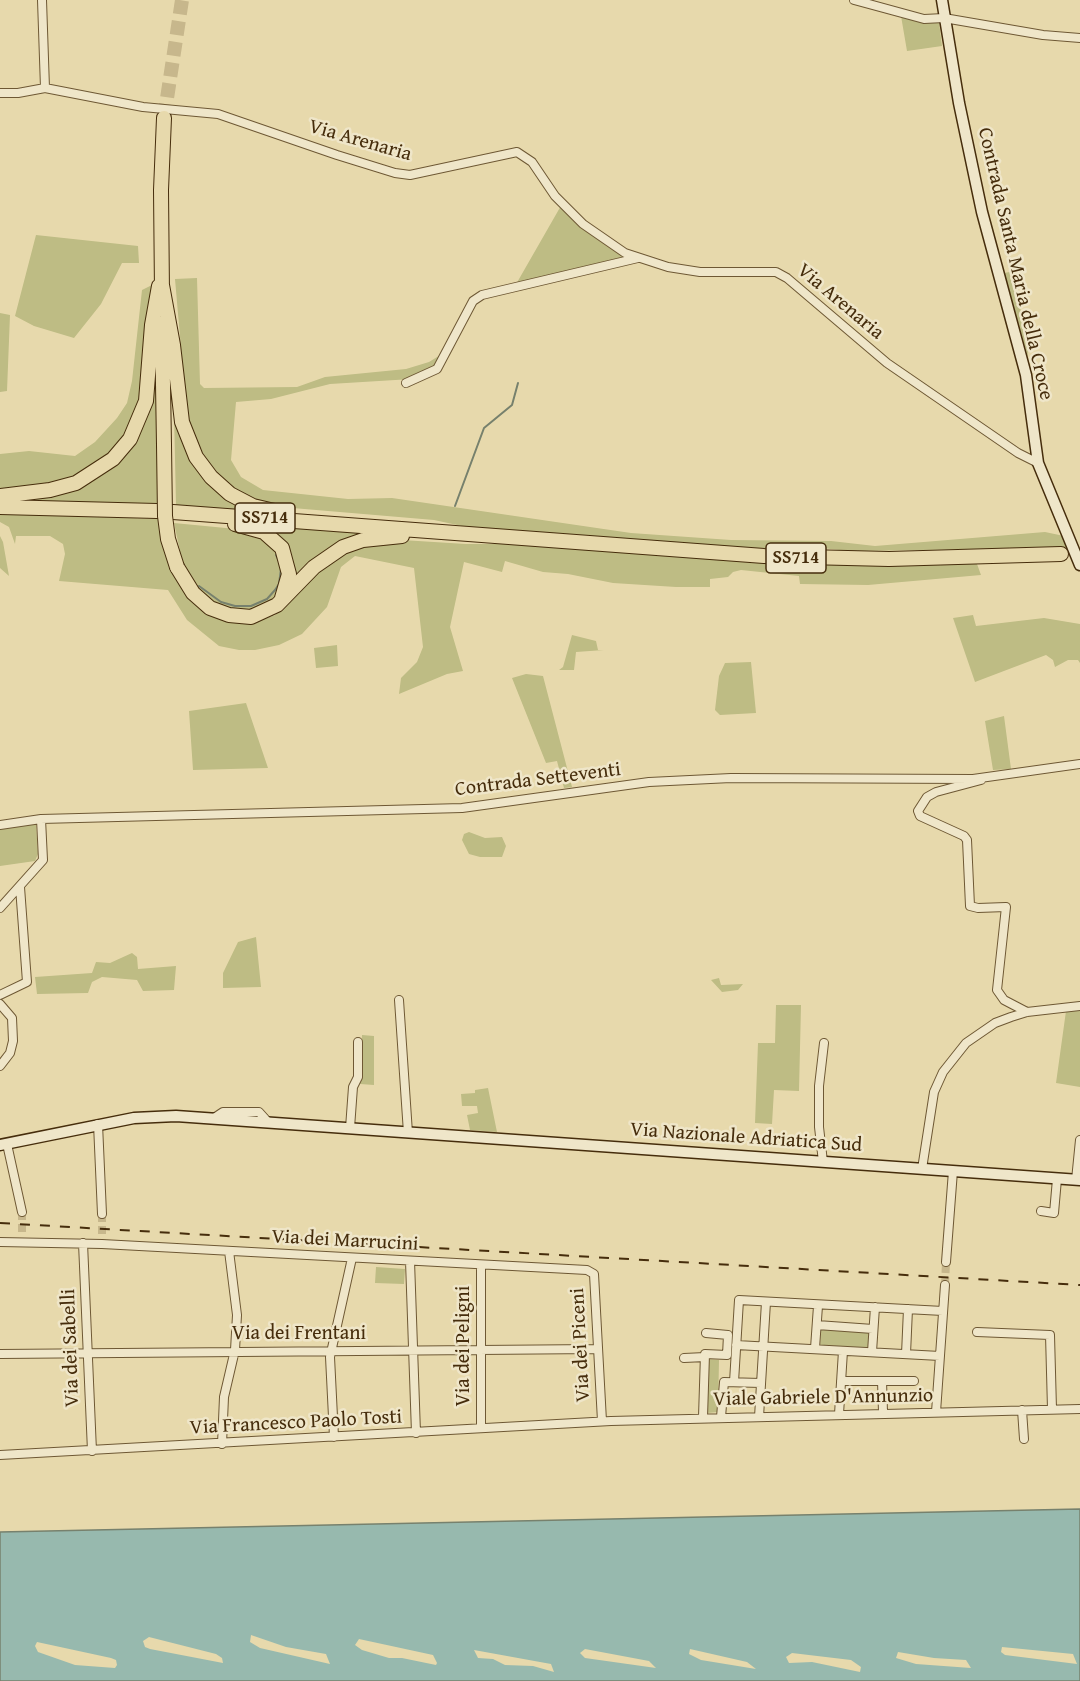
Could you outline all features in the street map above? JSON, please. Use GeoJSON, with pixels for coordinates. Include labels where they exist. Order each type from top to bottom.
{"type":"FeatureCollection","features":[{"type":"Feature","properties":{"kind":"highway"},"geometry":{"type":"LineString","coordinates":[[164,118],[162,285],[165,516],[168,539],[177,567],[187,585],[199,600],[224,614],[251,617],[266,612],[282,600],[324,558],[353,543],[374,538],[449,533]]}},
{"type":"Feature","properties":{"kind":"highway"},"geometry":{"type":"LineString","coordinates":[[0,496],[50,490],[76,483],[113,459],[130,439],[146,401],[152,325],[162,267]]}},
{"type":"Feature","properties":{"kind":"highway"},"geometry":{"type":"LineString","coordinates":[[162,285],[173,345],[182,422],[191,448],[202,466],[224,488],[253,506],[356,525]]}},
{"type":"Feature","properties":{"kind":"highway"},"geometry":{"type":"LineString","coordinates":[[0,507],[156,511]]}},
{"type":"Feature","properties":{"kind":"highway","name":"SS714"},"geometry":{"type":"LineString","coordinates":[[282,600],[288,581],[289,564],[282,548],[271,536],[246,526],[181,519],[173,513],[815,559],[963,559],[1061,555]]}},
{"type":"Feature","properties":{"kind":"main road","name":"Contrada Santa Maria della Croce"},"geometry":{"type":"LineString","coordinates":[[942,0],[982,212],[1026,375],[1038,463],[1080,565]]}},
{"type":"Feature","properties":{"kind":"main road","name":"Via Nazionale Adriatica Sud"},"geometry":{"type":"LineString","coordinates":[[3,1145],[98,1124],[160,1116],[1078,1180]]}},
{"type":"Feature","properties":{"kind":"street"},"geometry":{"type":"LineString","coordinates":[[0,93],[18,93],[45,88],[42,0]]}},
{"type":"Feature","properties":{"kind":"street"},"geometry":{"type":"LineString","coordinates":[[854,0],[924,19],[944,18],[1043,35],[1080,38]]}},
{"type":"Feature","properties":{"kind":"street","name":"Via Arenaria"},"geometry":{"type":"LineString","coordinates":[[45,88],[143,107],[218,114],[395,173],[410,175],[517,152],[532,162],[555,196],[584,224],[625,253],[700,272],[776,272],[787,278],[887,363],[1018,453],[1038,463]]}},
{"type":"Feature","properties":{"kind":"street"},"geometry":{"type":"LineString","coordinates":[[406,383],[411,379],[430,375],[437,369],[473,301],[482,295],[638,258]]}},
{"type":"Feature","properties":{"kind":"street","name":"Contrada Setteventi"},"geometry":{"type":"LineString","coordinates":[[0,825],[41,819],[462,808],[649,782],[730,778],[986,778],[1080,764]]}},
{"type":"Feature","properties":{"kind":"street"},"geometry":{"type":"LineString","coordinates":[[986,778],[968,785],[936,792],[927,797],[918,811],[920,816],[964,836],[967,840],[970,906],[1006,907],[997,990],[1005,1000],[1027,1012]]}},
{"type":"Feature","properties":{"kind":"street"},"geometry":{"type":"LineString","coordinates":[[0,908],[43,860],[41,819]]}},
{"type":"Feature","properties":{"kind":"street"},"geometry":{"type":"LineString","coordinates":[[0,995],[27,982],[20,888]]}},
{"type":"Feature","properties":{"kind":"street"},"geometry":{"type":"LineString","coordinates":[[399,1000],[408,1133]]}},
{"type":"Feature","properties":{"kind":"street"},"geometry":{"type":"LineString","coordinates":[[0,1004],[12,1018],[13,1041],[10,1053],[0,1066]]}},
{"type":"Feature","properties":{"kind":"street"},"geometry":{"type":"LineString","coordinates":[[922,1169],[930,1111],[943,1072],[966,1043],[995,1023],[1027,1012],[1080,1006]]}},
{"type":"Feature","properties":{"kind":"street"},"geometry":{"type":"LineString","coordinates":[[350,1128],[353,1087],[358,1077],[358,1042]]}},
{"type":"Feature","properties":{"kind":"street"},"geometry":{"type":"LineString","coordinates":[[823,1162],[819,1127],[819,1086],[824,1043]]}},
{"type":"Feature","properties":{"kind":"street"},"geometry":{"type":"LineString","coordinates":[[98,1124],[102,1214]]}},
{"type":"Feature","properties":{"kind":"street"},"geometry":{"type":"LineString","coordinates":[[1078,1180],[1080,1140]]}},
{"type":"Feature","properties":{"kind":"street"},"geometry":{"type":"LineString","coordinates":[[3,1145],[22,1212]]}},
{"type":"Feature","properties":{"kind":"street"},"geometry":{"type":"LineString","coordinates":[[946,1262],[953,1171]]}},
{"type":"Feature","properties":{"kind":"street"},"geometry":{"type":"LineString","coordinates":[[1041,1211],[1054,1213],[1057,1179]]}},
{"type":"Feature","properties":{"kind":"street"},"geometry":{"type":"LineString","coordinates":[[20,1242],[22,1232]]}},
{"type":"Feature","properties":{"kind":"street","name":"Via dei Marrucini"},"geometry":{"type":"LineString","coordinates":[[0,1242],[83,1243],[102,1240],[229,1251],[587,1270]]}},
{"type":"Feature","properties":{"kind":"street","name":"Via dei Sabelli"},"geometry":{"type":"LineString","coordinates":[[83,1243],[92,1451]]}},
{"type":"Feature","properties":{"kind":"street"},"geometry":{"type":"LineString","coordinates":[[222,1443],[224,1397],[235,1350],[237,1299],[230,1270],[229,1251]]}},
{"type":"Feature","properties":{"kind":"street"},"geometry":{"type":"LineString","coordinates":[[334,1437],[330,1357],[337,1318],[350,1277],[352,1258]]}},
{"type":"Feature","properties":{"kind":"street"},"geometry":{"type":"LineString","coordinates":[[410,1261],[416,1433]]}},
{"type":"Feature","properties":{"kind":"street","name":"Via dei Peligni"},"geometry":{"type":"LineString","coordinates":[[481,1265],[481,1428]]}},
{"type":"Feature","properties":{"kind":"street","name":"Via dei Piceni"},"geometry":{"type":"LineString","coordinates":[[587,1270],[594,1274],[598,1422]]}},
{"type":"Feature","properties":{"kind":"street"},"geometry":{"type":"LineString","coordinates":[[936,1412],[945,1285]]}},
{"type":"Feature","properties":{"kind":"street"},"geometry":{"type":"LineString","coordinates":[[735,1382],[739,1300],[943,1311]]}},
{"type":"Feature","properties":{"kind":"street"},"geometry":{"type":"LineString","coordinates":[[759,1417],[766,1302]]}},
{"type":"Feature","properties":{"kind":"street"},"geometry":{"type":"LineString","coordinates":[[815,1348],[818,1305]]}},
{"type":"Feature","properties":{"kind":"street"},"geometry":{"type":"LineString","coordinates":[[872,1352],[875,1307]]}},
{"type":"Feature","properties":{"kind":"street"},"geometry":{"type":"LineString","coordinates":[[906,1354],[908,1309]]}},
{"type":"Feature","properties":{"kind":"street"},"geometry":{"type":"LineString","coordinates":[[817,1325],[873,1329]]}},
{"type":"Feature","properties":{"kind":"street"},"geometry":{"type":"LineString","coordinates":[[977,1332],[1050,1335],[1053,1409]]}},
{"type":"Feature","properties":{"kind":"street"},"geometry":{"type":"LineString","coordinates":[[684,1358],[705,1357],[705,1354],[727,1355],[728,1335],[706,1333]]}},
{"type":"Feature","properties":{"kind":"street"},"geometry":{"type":"LineString","coordinates":[[736,1345],[940,1356]]}},
{"type":"Feature","properties":{"kind":"street","name":"Via dei Frentani"},"geometry":{"type":"LineString","coordinates":[[0,1354],[235,1350],[597,1349]]}},
{"type":"Feature","properties":{"kind":"street"},"geometry":{"type":"LineString","coordinates":[[839,1414],[843,1350]]}},
{"type":"Feature","properties":{"kind":"street"},"geometry":{"type":"LineString","coordinates":[[703,1417],[705,1357]]}},
{"type":"Feature","properties":{"kind":"street"},"geometry":{"type":"LineString","coordinates":[[841,1381],[914,1381]]}},
{"type":"Feature","properties":{"kind":"street"},"geometry":{"type":"LineString","coordinates":[[882,1381],[883,1412]]}},
{"type":"Feature","properties":{"kind":"street"},"geometry":{"type":"LineString","coordinates":[[722,1417],[723,1383],[761,1383]]}},
{"type":"Feature","properties":{"kind":"street","name":"Viale Gabriele D'Annunzio"},"geometry":{"type":"LineString","coordinates":[[598,1422],[883,1412],[1080,1409]]}},
{"type":"Feature","properties":{"kind":"street"},"geometry":{"type":"LineString","coordinates":[[1022,1410],[1024,1439]]}},
{"type":"Feature","properties":{"kind":"street","name":"Via Francesco Paolo Tosti"},"geometry":{"type":"LineString","coordinates":[[0,1455],[598,1422]]}},
{"type":"Feature","properties":{"kind":"shaded area"},"geometry":{"type":"Polygon","coordinates":[[[901,16],[939,22],[942,46],[907,51],[901,16]]]}},
{"type":"Feature","properties":{"kind":"shaded area"},"geometry":{"type":"Polygon","coordinates":[[[562,204],[632,257],[515,286],[562,204]]]}},
{"type":"Feature","properties":{"kind":"shaded area"},"geometry":{"type":"Polygon","coordinates":[[[36,235],[138,246],[139,263],[122,263],[101,304],[74,338],[34,326],[15,316],[36,235]]]}},
{"type":"Feature","properties":{"kind":"shaded area"},"geometry":{"type":"Polygon","coordinates":[[[1021,270],[1017,299],[1027,329],[1028,357],[1004,273],[1021,270]]]}},
{"type":"Feature","properties":{"kind":"shaded area"},"geometry":{"type":"Polygon","coordinates":[[[197,278],[200,384],[204,388],[297,387],[325,377],[406,369],[429,362],[442,354],[428,378],[330,384],[271,399],[236,402],[231,460],[241,477],[263,490],[348,499],[392,498],[631,533],[731,540],[831,541],[875,546],[1045,532],[1064,536],[1069,548],[849,551],[794,545],[750,550],[476,529],[434,520],[269,506],[248,499],[225,483],[208,464],[191,428],[186,406],[175,279],[197,278]]]}},
{"type":"Feature","properties":{"kind":"shaded area"},"geometry":{"type":"Polygon","coordinates":[[[152,285],[145,394],[119,450],[63,484],[0,491],[0,454],[29,451],[75,456],[95,442],[117,418],[127,403],[132,381],[142,290],[152,285]]]}},
{"type":"Feature","properties":{"kind":"shaded area"},"geometry":{"type":"Polygon","coordinates":[[[0,313],[10,315],[7,391],[0,392],[0,313]]]}},
{"type":"Feature","properties":{"kind":"shaded area"},"geometry":{"type":"Polygon","coordinates":[[[156,362],[158,505],[20,501],[18,497],[53,493],[137,437],[153,400],[156,362]]]}},
{"type":"Feature","properties":{"kind":"shaded area"},"geometry":{"type":"Polygon","coordinates":[[[173,367],[190,450],[253,512],[176,505],[173,367]]]}},
{"type":"Feature","properties":{"kind":"shaded area"},"geometry":{"type":"Polygon","coordinates":[[[0,513],[158,519],[170,569],[173,569],[204,610],[216,618],[242,624],[275,615],[303,584],[338,553],[386,539],[466,544],[550,544],[756,559],[802,567],[837,563],[977,564],[981,575],[868,585],[800,584],[799,576],[741,570],[733,572],[728,577],[710,579],[710,587],[676,587],[613,583],[568,574],[543,572],[505,561],[502,572],[464,562],[450,627],[463,671],[447,674],[399,694],[401,678],[417,662],[423,647],[414,568],[355,556],[341,567],[327,607],[302,634],[279,645],[255,650],[239,650],[219,646],[187,620],[168,590],[59,581],[65,554],[63,544],[50,536],[16,536],[15,544],[9,527],[0,522],[0,513]]]}},
{"type":"Feature","properties":{"kind":"shaded area"},"geometry":{"type":"Polygon","coordinates":[[[174,523],[236,529],[269,540],[284,564],[278,594],[269,603],[252,610],[236,611],[211,601],[196,587],[184,570],[174,523]]]}},
{"type":"Feature","properties":{"kind":"shaded area"},"geometry":{"type":"Polygon","coordinates":[[[255,523],[369,532],[296,582],[293,568],[255,523]]]}},
{"type":"Feature","properties":{"kind":"shaded area"},"geometry":{"type":"Polygon","coordinates":[[[0,536],[3,542],[9,576],[0,568],[0,536]]]}},
{"type":"Feature","properties":{"kind":"shaded area"},"geometry":{"type":"Polygon","coordinates":[[[973,615],[976,626],[1044,618],[1080,624],[1080,663],[1078,660],[1068,660],[1055,667],[1053,660],[1046,655],[975,682],[953,618],[973,615]]]}},
{"type":"Feature","properties":{"kind":"shaded area"},"geometry":{"type":"Polygon","coordinates":[[[572,635],[596,641],[598,650],[604,650],[576,652],[574,670],[559,670],[563,667],[572,635]]]}},
{"type":"Feature","properties":{"kind":"shaded area"},"geometry":{"type":"Polygon","coordinates":[[[337,645],[338,666],[316,668],[314,648],[337,645]]]}},
{"type":"Feature","properties":{"kind":"shaded area"},"geometry":{"type":"Polygon","coordinates":[[[751,662],[756,713],[720,715],[715,710],[719,676],[725,663],[751,662]]]}},
{"type":"Feature","properties":{"kind":"shaded area"},"geometry":{"type":"Polygon","coordinates":[[[526,674],[543,676],[572,787],[564,788],[557,761],[546,763],[512,678],[526,674]]]}},
{"type":"Feature","properties":{"kind":"shaded area"},"geometry":{"type":"Polygon","coordinates":[[[246,703],[268,768],[193,770],[189,711],[246,703]]]}},
{"type":"Feature","properties":{"kind":"shaded area"},"geometry":{"type":"Polygon","coordinates":[[[1004,716],[1011,769],[993,770],[985,721],[1004,716]]]}},
{"type":"Feature","properties":{"kind":"shaded area"},"geometry":{"type":"Polygon","coordinates":[[[36,824],[38,854],[35,861],[0,866],[0,829],[36,824]]]}},
{"type":"Feature","properties":{"kind":"shaded area"},"geometry":{"type":"Polygon","coordinates":[[[469,832],[485,838],[502,837],[506,846],[502,857],[480,857],[469,854],[462,840],[464,834],[469,832]]]}},
{"type":"Feature","properties":{"kind":"shaded area"},"geometry":{"type":"Polygon","coordinates":[[[256,937],[261,987],[223,988],[223,973],[238,942],[256,937]]]}},
{"type":"Feature","properties":{"kind":"shaded area"},"geometry":{"type":"Polygon","coordinates":[[[132,953],[137,957],[138,969],[176,966],[174,990],[143,991],[137,980],[102,977],[92,982],[88,993],[37,994],[35,977],[92,973],[96,962],[110,963],[132,953]]]}},
{"type":"Feature","properties":{"kind":"shaded area"},"geometry":{"type":"Polygon","coordinates":[[[719,978],[721,985],[743,984],[738,990],[722,992],[711,980],[719,978]]]}},
{"type":"Feature","properties":{"kind":"shaded area"},"geometry":{"type":"Polygon","coordinates":[[[776,1005],[801,1005],[799,1091],[774,1090],[772,1124],[755,1123],[758,1043],[775,1043],[776,1005]]]}},
{"type":"Feature","properties":{"kind":"shaded area"},"geometry":{"type":"Polygon","coordinates":[[[1080,1009],[1080,1087],[1056,1083],[1066,1011],[1080,1009]]]}},
{"type":"Feature","properties":{"kind":"shaded area"},"geometry":{"type":"Polygon","coordinates":[[[362,1035],[374,1036],[374,1085],[360,1084],[362,1035]]]}},
{"type":"Feature","properties":{"kind":"shaded area"},"geometry":{"type":"Polygon","coordinates":[[[488,1088],[497,1132],[470,1130],[467,1115],[478,1113],[477,1106],[462,1106],[461,1094],[475,1093],[475,1090],[488,1088]]]}},
{"type":"Feature","properties":{"kind":"shaded area"},"geometry":{"type":"Polygon","coordinates":[[[376,1267],[405,1269],[404,1284],[375,1283],[376,1267]]]}},
{"type":"Feature","properties":{"kind":"shaded area"},"geometry":{"type":"Polygon","coordinates":[[[821,1328],[872,1330],[871,1348],[820,1345],[821,1328]]]}},
{"type":"Feature","properties":{"kind":"shaded area"},"geometry":{"type":"Polygon","coordinates":[[[708,1359],[719,1360],[718,1412],[707,1413],[708,1359]]]}},
{"type":"Feature","properties":{"kind":"water"},"geometry":{"type":"Polygon","coordinates":[[[1080,1509],[1080,1681],[0,1681],[0,1532],[1080,1509]]]}},
{"type":"Feature","properties":{"kind":"pier"},"geometry":{"type":"Polygon","coordinates":[[[251,1635],[286,1647],[326,1654],[330,1664],[260,1648],[250,1642],[251,1635]]]}},
{"type":"Feature","properties":{"kind":"pier"},"geometry":{"type":"Polygon","coordinates":[[[149,1637],[216,1654],[222,1658],[223,1663],[150,1649],[145,1647],[143,1641],[149,1637]]]}},
{"type":"Feature","properties":{"kind":"pier"},"geometry":{"type":"Polygon","coordinates":[[[359,1639],[433,1655],[437,1663],[436,1665],[402,1658],[389,1658],[362,1650],[355,1645],[359,1639]]]}},
{"type":"Feature","properties":{"kind":"pier"},"geometry":{"type":"Polygon","coordinates":[[[37,1642],[111,1658],[116,1660],[117,1665],[115,1668],[75,1665],[38,1652],[35,1646],[37,1642]]]}},
{"type":"Feature","properties":{"kind":"pier"},"geometry":{"type":"Polygon","coordinates":[[[1002,1647],[1073,1654],[1077,1664],[1005,1655],[1001,1652],[1002,1647]]]}},
{"type":"Feature","properties":{"kind":"pier"},"geometry":{"type":"Polygon","coordinates":[[[585,1649],[649,1661],[656,1668],[585,1658],[580,1653],[585,1649]]]}},
{"type":"Feature","properties":{"kind":"pier"},"geometry":{"type":"Polygon","coordinates":[[[690,1649],[747,1662],[756,1669],[701,1660],[689,1654],[690,1649]]]}},
{"type":"Feature","properties":{"kind":"pier"},"geometry":{"type":"Polygon","coordinates":[[[474,1650],[551,1664],[554,1672],[533,1666],[505,1665],[493,1659],[478,1658],[474,1650]]]}},
{"type":"Feature","properties":{"kind":"pier"},"geometry":{"type":"Polygon","coordinates":[[[898,1652],[966,1660],[971,1668],[916,1664],[896,1658],[898,1652]]]}},
{"type":"Feature","properties":{"kind":"pier"},"geometry":{"type":"Polygon","coordinates":[[[792,1653],[851,1660],[861,1667],[860,1672],[812,1662],[789,1663],[786,1657],[792,1653]]]}},
{"type":"Feature","properties":{"kind":"waterway"},"geometry":{"type":"LineString","coordinates":[[455,506],[484,428],[512,405],[518,383]]}},
{"type":"Feature","properties":{"kind":"waterway"},"geometry":{"type":"LineString","coordinates":[[276,555],[280,563]]}},
{"type":"Feature","properties":{"kind":"waterway"},"geometry":{"type":"LineString","coordinates":[[199,586],[221,602],[235,606],[251,606],[267,599],[275,590],[279,584],[281,569]]}},
{"type":"Feature","properties":{"kind":"tunnel"},"geometry":{"type":"LineString","coordinates":[[164,118],[182,0]]}},
{"type":"Feature","properties":{"kind":"tunnel"},"geometry":{"type":"LineString","coordinates":[[22,1212],[22,1232]]}},
{"type":"Feature","properties":{"kind":"tunnel"},"geometry":{"type":"LineString","coordinates":[[102,1214],[102,1236]]}},
{"type":"Feature","properties":{"kind":"tunnel"},"geometry":{"type":"LineString","coordinates":[[945,1285],[946,1262]]}},
{"type":"Feature","properties":{"kind":"railway"},"geometry":{"type":"LineString","coordinates":[[0,1223],[1080,1285]]}}]}
